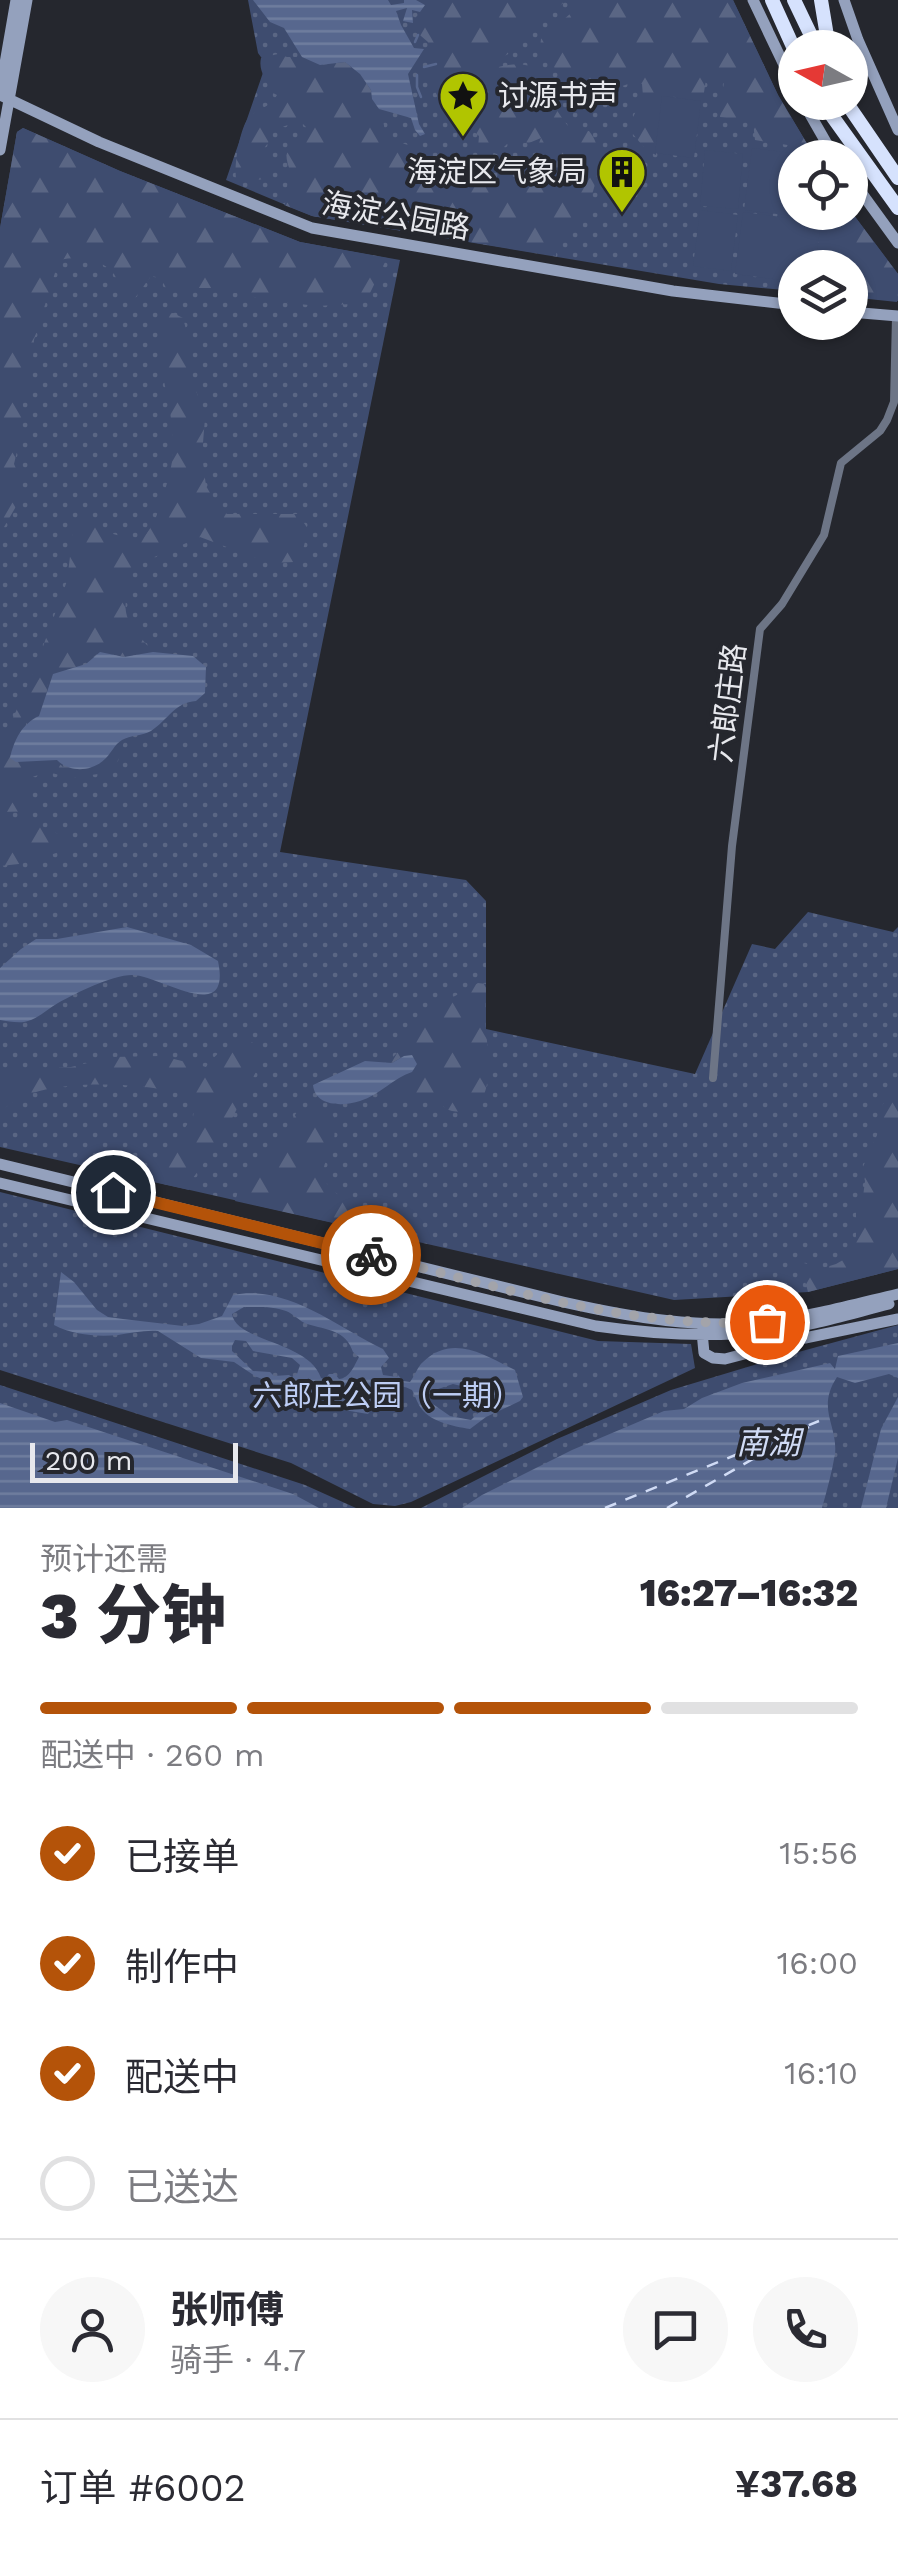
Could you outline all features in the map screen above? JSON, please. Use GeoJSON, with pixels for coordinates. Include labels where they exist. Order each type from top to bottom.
{"type":"FeatureCollection","features":[{"type":"Feature","properties":{"kind":"highway"},"geometry":{"type":"LineString","coordinates":[[769,0],[784,30]]}},
{"type":"Feature","properties":{"kind":"highway"},"geometry":{"type":"LineString","coordinates":[[794,0],[808,30]]}},
{"type":"Feature","properties":{"kind":"highway"},"geometry":{"type":"LineString","coordinates":[[819,0],[825,30]]}},
{"type":"Feature","properties":{"kind":"highway"},"geometry":{"type":"LineString","coordinates":[[835,120],[898,208]]}},
{"type":"Feature","properties":{"kind":"highway"},"geometry":{"type":"LineString","coordinates":[[858,120],[898,178]]}},
{"type":"Feature","properties":{"kind":"main road"},"geometry":{"type":"LineString","coordinates":[[0,150],[2,97],[16,0]]}},
{"type":"Feature","properties":{"kind":"main road"},"geometry":{"type":"LineString","coordinates":[[2,97],[27,0]]}},
{"type":"Feature","properties":{"kind":"main road"},"geometry":{"type":"LineString","coordinates":[[753,0],[778,52]]}},
{"type":"Feature","properties":{"kind":"main road"},"geometry":{"type":"LineString","coordinates":[[844,0],[898,130]]}},
{"type":"Feature","properties":{"kind":"main road","name":"海淀公园路"},"geometry":{"type":"LineString","coordinates":[[2,97],[99,142],[312,228],[673,290],[778,303]]}},
{"type":"Feature","properties":{"kind":"main road"},"geometry":{"type":"LineString","coordinates":[[868,201],[898,242]]}},
{"type":"Feature","properties":{"kind":"main road"},"geometry":{"type":"LineString","coordinates":[[868,314],[897,316]]}},
{"type":"Feature","properties":{"kind":"main road"},"geometry":{"type":"LineString","coordinates":[[0,1164],[564,1302],[702,1329],[807,1316],[898,1294]]}},
{"type":"Feature","properties":{"kind":"main road"},"geometry":{"type":"LineString","coordinates":[[0,1184],[596,1326],[768,1332],[898,1302]]}},
{"type":"Feature","properties":{"kind":"main road"},"geometry":{"type":"LineString","coordinates":[[702,1329],[704,1352],[725,1359],[898,1318]]}},
{"type":"Feature","properties":{"kind":"street","name":"六郎庄路"},"geometry":{"type":"LineString","coordinates":[[713,1078],[732,846],[760,629],[782,604],[824,535],[841,463],[880,432],[887,420],[894,402],[897,316]]}},
{"type":"Feature","properties":{"kind":"green space"},"geometry":{"type":"Polygon","coordinates":[[[248,0],[733,0],[778,95],[778,120],[793,120],[805,140],[778,140],[778,230],[865,230],[898,274],[898,301],[868,298],[868,250],[778,250],[778,289],[719,284],[312,216],[226,180],[266,64],[258,53],[248,0]]]}},
{"type":"Feature","properties":{"kind":"green space"},"geometry":{"type":"Polygon","coordinates":[[[417,0],[567,0],[518,39],[510,53],[494,62],[498,67],[521,64],[533,68],[543,77],[570,130],[589,131],[595,141],[598,165],[582,227],[557,239],[556,256],[312,216],[284,205],[289,197],[291,173],[288,150],[306,135],[307,128],[300,121],[270,131],[271,139],[262,151],[271,169],[264,179],[242,182],[236,178],[239,145],[247,120],[277,95],[271,92],[263,75],[261,58],[278,54],[302,57],[320,65],[345,62],[371,90],[392,140],[408,145],[421,156],[467,156],[478,159],[497,181],[542,182],[547,167],[541,138],[529,143],[509,142],[497,154],[478,148],[479,136],[445,112],[433,83],[428,42],[414,30],[416,17],[422,12],[417,0]]]}},
{"type":"Feature","properties":{"kind":"green space"},"geometry":{"type":"Polygon","coordinates":[[[579,0],[733,0],[778,95],[778,120],[793,120],[805,140],[778,140],[778,144],[755,140],[753,122],[720,117],[724,81],[706,79],[703,99],[662,96],[656,155],[646,150],[628,128],[643,96],[642,84],[631,83],[608,91],[570,89],[540,48],[541,39],[570,14],[579,0]]]}},
{"type":"Feature","properties":{"kind":"green space"},"geometry":{"type":"Polygon","coordinates":[[[662,96],[701,101],[694,158],[655,153],[662,96]]]}},
{"type":"Feature","properties":{"kind":"green space"},"geometry":{"type":"Polygon","coordinates":[[[23,128],[300,242],[400,260],[280,852],[466,880],[486,901],[486,1029],[695,1074],[752,944],[775,949],[808,912],[893,932],[898,927],[898,1269],[808,1292],[674,1300],[0,1147],[0,228],[17,132],[23,128]]]}},
{"type":"Feature","properties":{"kind":"green space"},"geometry":{"type":"Polygon","coordinates":[[[23,128],[300,242],[387,258],[370,293],[351,304],[318,306],[271,301],[215,288],[166,288],[161,278],[151,276],[135,298],[121,298],[114,274],[102,264],[81,258],[59,260],[34,340],[32,375],[23,401],[14,464],[21,480],[18,503],[0,534],[0,228],[17,132],[23,128]]]}},
{"type":"Feature","properties":{"kind":"green space"},"geometry":{"type":"Polygon","coordinates":[[[752,148],[778,151],[778,214],[744,210],[752,148]]]}},
{"type":"Feature","properties":{"kind":"green space"},"geometry":{"type":"Polygon","coordinates":[[[705,150],[743,154],[738,209],[700,206],[705,150]]]}},
{"type":"Feature","properties":{"kind":"green space"},"geometry":{"type":"Polygon","coordinates":[[[700,210],[738,215],[731,271],[693,266],[700,210]]]}},
{"type":"Feature","properties":{"kind":"green space"},"geometry":{"type":"Polygon","coordinates":[[[743,212],[778,216],[778,230],[820,230],[817,250],[778,250],[778,280],[735,274],[743,212]]]}},
{"type":"Feature","properties":{"kind":"green space"},"geometry":{"type":"Polygon","coordinates":[[[820,230],[865,230],[898,274],[897,302],[868,299],[868,250],[817,250],[820,230]]]}},
{"type":"Feature","properties":{"kind":"green space"},"geometry":{"type":"Polygon","coordinates":[[[173,313],[183,318],[192,378],[205,418],[202,455],[206,486],[227,514],[298,514],[308,529],[303,550],[294,562],[269,563],[200,537],[134,566],[126,613],[153,652],[124,657],[100,652],[48,683],[39,716],[27,721],[16,762],[48,759],[63,767],[106,759],[125,738],[118,761],[98,774],[71,778],[48,772],[32,777],[29,798],[41,811],[0,812],[0,747],[34,671],[67,581],[78,516],[112,534],[143,538],[157,513],[173,448],[159,332],[161,315],[173,313]]]}},
{"type":"Feature","properties":{"kind":"green space"},"geometry":{"type":"Polygon","coordinates":[[[0,818],[51,830],[73,848],[0,866],[0,818]]]}},
{"type":"Feature","properties":{"kind":"green space"},"geometry":{"type":"Polygon","coordinates":[[[478,983],[486,984],[488,1071],[477,1106],[452,1111],[431,1099],[408,1102],[385,1097],[381,1090],[412,1072],[416,1064],[404,1056],[388,1062],[405,1037],[433,1005],[478,983]]]}},
{"type":"Feature","properties":{"kind":"green space"},"geometry":{"type":"Polygon","coordinates":[[[246,1039],[259,1046],[260,1064],[223,1136],[193,1178],[189,1190],[140,1179],[152,1171],[193,1117],[195,1102],[179,1093],[133,1086],[53,1088],[11,1103],[0,1116],[0,1071],[71,1067],[112,1057],[162,1056],[206,1067],[224,1049],[246,1039]]]}},
{"type":"Feature","properties":{"kind":"green space"},"geometry":{"type":"Polygon","coordinates":[[[898,1082],[898,1269],[808,1292],[800,1262],[823,1268],[850,1256],[856,1236],[856,1212],[863,1197],[862,1169],[882,1124],[881,1108],[898,1082]]]}},
{"type":"Feature","properties":{"kind":"green space"},"geometry":{"type":"Polygon","coordinates":[[[321,1106],[335,1118],[334,1142],[323,1170],[325,1180],[355,1208],[360,1229],[235,1201],[250,1171],[265,1160],[299,1109],[321,1106]]]}},
{"type":"Feature","properties":{"kind":"green space","name":"六郎庄公园（一期）"},"geometry":{"type":"Polygon","coordinates":[[[0,1192],[598,1341],[691,1344],[695,1368],[411,1502],[395,1506],[373,1504],[291,1463],[0,1370],[0,1192]]]}},
{"type":"Feature","properties":{"kind":"green space","name":"南湖"},"geometry":{"type":"Polygon","coordinates":[[[898,1325],[898,1508],[421,1508],[557,1439],[671,1390],[898,1325]]]}},
{"type":"Feature","properties":{"kind":"green space"},"geometry":{"type":"Polygon","coordinates":[[[0,1385],[305,1485],[356,1508],[0,1508],[0,1385]]]}},
{"type":"Feature","properties":{"kind":"water"},"geometry":{"type":"Polygon","coordinates":[[[253,0],[388,0],[391,5],[416,0],[425,5],[420,12],[412,10],[413,23],[403,21],[407,8],[396,11],[414,48],[424,49],[408,74],[419,124],[425,134],[420,136],[411,118],[379,109],[360,74],[345,62],[320,65],[302,57],[284,28],[270,22],[253,0]]]}},
{"type":"Feature","properties":{"kind":"water"},"geometry":{"type":"Polygon","coordinates":[[[100,652],[124,657],[153,652],[193,656],[206,667],[205,693],[177,708],[151,731],[122,740],[101,763],[88,768],[75,769],[57,760],[16,762],[10,758],[20,733],[39,716],[53,674],[86,664],[100,652]]]}},
{"type":"Feature","properties":{"kind":"water"},"geometry":{"type":"Polygon","coordinates":[[[127,927],[191,945],[218,961],[219,981],[214,991],[191,993],[144,977],[124,976],[84,990],[29,1021],[0,1020],[0,968],[21,949],[36,939],[127,927]]]}},
{"type":"Feature","properties":{"kind":"water"},"geometry":{"type":"Polygon","coordinates":[[[412,1055],[417,1064],[412,1072],[367,1098],[338,1104],[324,1101],[315,1092],[313,1085],[365,1061],[392,1063],[412,1055]]]}},
{"type":"Feature","properties":{"kind":"water"},"geometry":{"type":"Polygon","coordinates":[[[61,1272],[108,1317],[183,1326],[222,1316],[233,1295],[253,1293],[292,1301],[383,1349],[389,1358],[381,1367],[383,1375],[398,1375],[410,1382],[421,1364],[434,1353],[458,1348],[515,1370],[523,1397],[470,1429],[428,1416],[412,1390],[403,1386],[384,1394],[368,1414],[338,1409],[323,1399],[280,1387],[234,1362],[201,1358],[158,1331],[110,1336],[54,1325],[61,1272]],[[244,1307],[232,1314],[236,1323],[303,1356],[321,1378],[329,1374],[339,1379],[346,1376],[359,1357],[346,1339],[307,1324],[289,1312],[244,1307]],[[235,1340],[232,1351],[253,1371],[274,1376],[297,1374],[300,1365],[292,1358],[253,1351],[246,1341],[235,1340]],[[453,1384],[435,1390],[427,1400],[450,1416],[471,1420],[480,1411],[482,1401],[469,1388],[453,1384]]]}},
{"type":"Feature","properties":{"kind":"water","name":"南湖"},"geometry":{"type":"Polygon","coordinates":[[[898,1343],[898,1378],[889,1374],[855,1383],[837,1377],[831,1388],[828,1408],[835,1454],[822,1508],[462,1508],[572,1450],[664,1411],[684,1409],[742,1383],[830,1363],[835,1369],[838,1356],[898,1343]]]}},
{"type":"Feature","properties":{"kind":"water"},"geometry":{"type":"Polygon","coordinates":[[[898,1397],[898,1458],[886,1508],[861,1508],[881,1429],[898,1397]]]}},
{"type":"Feature","properties":{"kind":"water"},"geometry":{"type":"Polygon","coordinates":[[[0,1403],[55,1422],[67,1420],[293,1494],[319,1508],[0,1508],[0,1403]]]}},
{"type":"Feature","properties":{"kind":"waterway"},"geometry":{"type":"LineString","coordinates":[[415,42],[418,35]]}},
{"type":"Feature","properties":{"kind":"waterway"},"geometry":{"type":"LineString","coordinates":[[424,67],[436,64]]}},
{"type":"Feature","properties":{"kind":"waterway"},"geometry":{"type":"LineString","coordinates":[[417,75],[421,97]]}},
{"type":"Feature","properties":{"kind":"ferry route"},"geometry":{"type":"LineString","coordinates":[[605,1508],[819,1421]]}},
{"type":"Feature","properties":{"kind":"ferry route"},"geometry":{"type":"LineString","coordinates":[[667,1508],[809,1427]]}},
{"type":"Feature","properties":{"kind":"way so far"},"geometry":{"type":"LineString","coordinates":[[371,1255],[599,1310],[702,1323],[767,1322]]}},
{"type":"Feature","properties":{"kind":"place","name":"讨源书声"},"geometry":{"type":"Point","coordinates":[463,138]}},
{"type":"Feature","properties":{"kind":"place","name":"海淀区气象局"},"geometry":{"type":"Point","coordinates":[622,214]}},
{"type":"Feature","properties":{"kind":"route"},"geometry":{"type":"LineString","coordinates":[[113,1192],[371,1255]]}}]}
